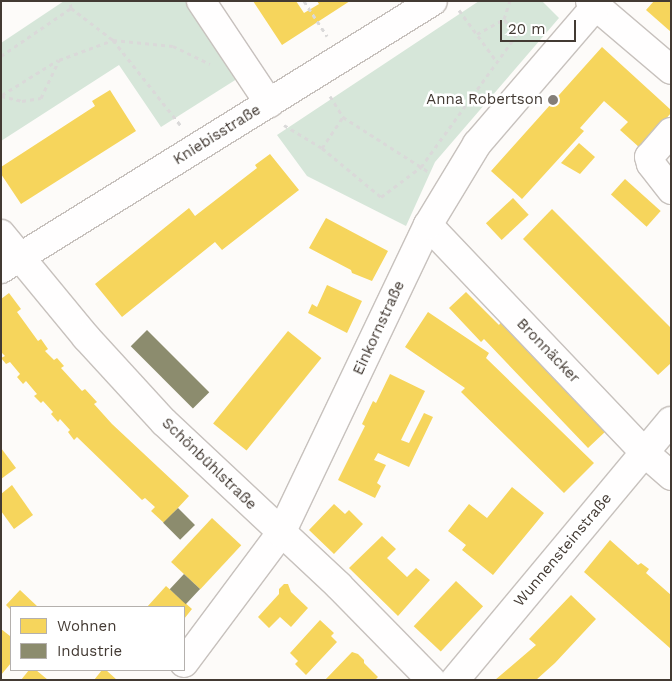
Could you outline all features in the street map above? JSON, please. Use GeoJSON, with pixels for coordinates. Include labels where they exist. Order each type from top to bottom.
{"type":"FeatureCollection","features":[{"type":"Feature","properties":{"kind":"street"},"geometry":{"type":"LineString","coordinates":[[201,1],[249,73],[265,105]]}},
{"type":"Feature","properties":{"kind":"street","name":"Kniebisstraße"},"geometry":{"type":"LineString","coordinates":[[10,263],[341,58],[445,4]]}},
{"type":"Feature","properties":{"kind":"street"},"geometry":{"type":"LineString","coordinates":[[592,4],[671,70]]}},
{"type":"Feature","properties":{"kind":"street","name":"Einkornstraße"},"geometry":{"type":"LineString","coordinates":[[185,662],[281,533],[428,225],[477,144],[592,4]]}},
{"type":"Feature","properties":{"kind":"street"},"geometry":{"type":"LineString","coordinates":[[671,132],[650,157],[651,164],[671,190]]}},
{"type":"Feature","properties":{"kind":"street","name":"Bronnäcker"},"geometry":{"type":"LineString","coordinates":[[428,225],[645,452],[671,476]]}},
{"type":"Feature","properties":{"kind":"street","name":"Schönbühlstraße"},"geometry":{"type":"LineString","coordinates":[[1,234],[10,263],[86,337],[164,422],[339,586],[431,680]]}},
{"type":"Feature","properties":{"kind":"street","name":"Wunnensteinstraße"},"geometry":{"type":"LineString","coordinates":[[455,680],[671,421]]}},
{"type":"Feature","properties":{"kind":"path"},"geometry":{"type":"LineString","coordinates":[[70,1],[71,8],[113,40],[176,118],[196,148]]}},
{"type":"Feature","properties":{"kind":"path"},"geometry":{"type":"LineString","coordinates":[[304,1],[341,58]]}},
{"type":"Feature","properties":{"kind":"path"},"geometry":{"type":"LineString","coordinates":[[477,34],[504,19],[510,1]]}},
{"type":"Feature","properties":{"kind":"path"},"geometry":{"type":"LineString","coordinates":[[445,4],[477,34],[497,62]]}},
{"type":"Feature","properties":{"kind":"path"},"geometry":{"type":"LineString","coordinates":[[1,56],[71,8]]}},
{"type":"Feature","properties":{"kind":"path"},"geometry":{"type":"LineString","coordinates":[[265,105],[275,124],[283,124],[322,148],[380,197],[421,166],[516,36],[504,19]]}},
{"type":"Feature","properties":{"kind":"path"},"geometry":{"type":"LineString","coordinates":[[2,96],[59,60],[113,40],[173,46],[226,72],[249,73]]}},
{"type":"Feature","properties":{"kind":"path"},"geometry":{"type":"LineString","coordinates":[[2,96],[22,101],[41,98],[59,60]]}},
{"type":"Feature","properties":{"kind":"path"},"geometry":{"type":"LineString","coordinates":[[315,74],[344,117],[452,187]]}},
{"type":"Feature","properties":{"kind":"path"},"geometry":{"type":"LineString","coordinates":[[322,148],[344,117]]}},
{"type":"Feature","properties":{"kind":"green space"},"geometry":{"type":"Polygon","coordinates":[[[64,1],[193,1],[240,77],[161,127],[119,65],[1,141],[1,43],[64,1]]]}},
{"type":"Feature","properties":{"kind":"green space"},"geometry":{"type":"Polygon","coordinates":[[[479,1],[542,1],[559,18],[435,162],[406,226],[307,176],[277,135],[479,1]]]}},
{"type":"Feature","properties":{"kind":"building: Wohnen"},"geometry":{"type":"Polygon","coordinates":[[[253,1],[296,1],[304,13],[319,4],[317,1],[350,1],[282,45],[253,1]]]}},
{"type":"Feature","properties":{"kind":"building: Wohnen"},"geometry":{"type":"Polygon","coordinates":[[[654,1],[671,1],[671,32],[646,10],[654,1]]]}},
{"type":"Feature","properties":{"kind":"building: Wohnen"},"geometry":{"type":"Polygon","coordinates":[[[602,47],[671,110],[671,113],[640,148],[620,130],[628,122],[604,101],[580,128],[584,131],[522,199],[491,171],[602,47]]]}},
{"type":"Feature","properties":{"kind":"building: Wohnen"},"geometry":{"type":"Polygon","coordinates":[[[110,90],[136,131],[21,204],[1,174],[1,167],[95,106],[92,101],[110,90]]]}},
{"type":"Feature","properties":{"kind":"building: Wohnen"},"geometry":{"type":"Polygon","coordinates":[[[579,143],[595,157],[580,174],[561,163],[579,143]]]}},
{"type":"Feature","properties":{"kind":"building: Wohnen"},"geometry":{"type":"Polygon","coordinates":[[[270,154],[299,190],[222,250],[215,242],[122,317],[95,284],[189,208],[195,216],[257,168],[255,165],[270,154]]]}},
{"type":"Feature","properties":{"kind":"building: Wohnen"},"geometry":{"type":"Polygon","coordinates":[[[625,179],[661,211],[647,227],[611,195],[625,179]]]}},
{"type":"Feature","properties":{"kind":"building: Wohnen"},"geometry":{"type":"Polygon","coordinates":[[[513,198],[529,215],[502,240],[486,223],[513,198]]]}},
{"type":"Feature","properties":{"kind":"building: Wohnen"},"geometry":{"type":"Polygon","coordinates":[[[552,209],[671,328],[671,363],[658,375],[523,239],[552,209]]]}},
{"type":"Feature","properties":{"kind":"building: Wohnen"},"geometry":{"type":"Polygon","coordinates":[[[326,218],[388,251],[372,281],[352,273],[351,270],[309,248],[326,218]]]}},
{"type":"Feature","properties":{"kind":"building: Wohnen"},"geometry":{"type":"Polygon","coordinates":[[[327,285],[362,301],[347,333],[308,313],[312,304],[317,307],[327,285]]]}},
{"type":"Feature","properties":{"kind":"building: Wohnen"},"geometry":{"type":"Polygon","coordinates":[[[466,292],[499,325],[501,322],[606,431],[588,448],[484,339],[481,342],[449,308],[466,292]]]}},
{"type":"Feature","properties":{"kind":"building: Wohnen"},"geometry":{"type":"Polygon","coordinates":[[[9,293],[21,309],[17,312],[38,341],[41,339],[48,349],[45,351],[54,360],[57,358],[64,366],[61,368],[82,391],[85,389],[97,402],[94,404],[112,424],[189,496],[164,523],[151,511],[155,507],[145,498],[142,500],[77,437],[74,440],[68,432],[70,430],[60,419],[58,422],[51,414],[53,412],[43,401],[41,403],[34,396],[37,394],[26,381],[23,384],[17,377],[20,374],[10,362],[6,364],[1,358],[5,356],[1,352],[1,299],[9,293]]]}},
{"type":"Feature","properties":{"kind":"building: Wohnen"},"geometry":{"type":"Polygon","coordinates":[[[428,312],[489,353],[486,358],[594,463],[564,493],[461,392],[465,388],[405,347],[428,312]]]}},
{"type":"Feature","properties":{"kind":"building: Wohnen"},"geometry":{"type":"Polygon","coordinates":[[[288,331],[321,358],[247,451],[213,423],[288,331]]]}},
{"type":"Feature","properties":{"kind":"building: Wohnen"},"geometry":{"type":"Polygon","coordinates":[[[390,374],[425,391],[401,440],[409,443],[424,413],[433,417],[409,467],[378,453],[374,460],[386,465],[377,483],[381,486],[375,498],[338,480],[365,426],[362,424],[373,401],[376,403],[390,374]]]}},
{"type":"Feature","properties":{"kind":"building: Wohnen"},"geometry":{"type":"Polygon","coordinates":[[[1,448],[16,468],[1,479],[1,448]]]}},
{"type":"Feature","properties":{"kind":"building: Wohnen"},"geometry":{"type":"Polygon","coordinates":[[[12,485],[33,515],[14,529],[1,511],[1,494],[12,485]]]}},
{"type":"Feature","properties":{"kind":"building: Wohnen"},"geometry":{"type":"Polygon","coordinates":[[[512,487],[544,513],[493,575],[462,550],[466,545],[448,531],[469,504],[487,518],[512,487]]]}},
{"type":"Feature","properties":{"kind":"building: Wohnen"},"geometry":{"type":"Polygon","coordinates":[[[334,504],[345,514],[349,510],[363,524],[334,554],[309,530],[334,504]]]}},
{"type":"Feature","properties":{"kind":"building: Wohnen"},"geometry":{"type":"Polygon","coordinates":[[[212,518],[241,545],[200,589],[171,562],[212,518]]]}},
{"type":"Feature","properties":{"kind":"building: Wohnen"},"geometry":{"type":"Polygon","coordinates":[[[382,536],[396,549],[387,558],[407,577],[416,568],[430,580],[398,616],[349,568],[382,536]]]}},
{"type":"Feature","properties":{"kind":"building: Wohnen"},"geometry":{"type":"Polygon","coordinates":[[[610,540],[638,565],[641,563],[649,569],[646,573],[671,595],[671,649],[584,572],[610,540]]]}},
{"type":"Feature","properties":{"kind":"building: Wohnen"},"geometry":{"type":"Polygon","coordinates":[[[456,581],[483,606],[441,652],[414,626],[456,581]]]}},
{"type":"Feature","properties":{"kind":"building: Wohnen"},"geometry":{"type":"Polygon","coordinates":[[[284,584],[288,584],[291,592],[308,608],[291,627],[280,617],[269,628],[258,617],[279,594],[279,589],[284,584]]]}},
{"type":"Feature","properties":{"kind":"building: Wohnen"},"geometry":{"type":"Polygon","coordinates":[[[166,586],[192,609],[185,618],[185,606],[148,606],[166,586]]]}},
{"type":"Feature","properties":{"kind":"building: Wohnen"},"geometry":{"type":"Polygon","coordinates":[[[20,590],[37,606],[10,606],[10,609],[6,605],[20,590]]]}},
{"type":"Feature","properties":{"kind":"building: Wohnen"},"geometry":{"type":"Polygon","coordinates":[[[571,595],[596,619],[555,663],[536,680],[495,680],[536,645],[529,639],[571,595]]]}},
{"type":"Feature","properties":{"kind":"building: Wohnen"},"geometry":{"type":"Polygon","coordinates":[[[320,620],[334,633],[331,636],[337,642],[306,675],[295,664],[298,661],[290,653],[320,620]]]}},
{"type":"Feature","properties":{"kind":"building: Wohnen"},"geometry":{"type":"Polygon","coordinates":[[[1,629],[10,636],[10,664],[1,675],[1,629]]]}},
{"type":"Feature","properties":{"kind":"building: Wohnen"},"geometry":{"type":"Polygon","coordinates":[[[352,652],[358,654],[378,677],[375,680],[325,680],[352,652]]]}},
{"type":"Feature","properties":{"kind":"building: Wohnen"},"geometry":{"type":"Polygon","coordinates":[[[28,671],[37,671],[48,680],[21,680],[28,671]]]}},
{"type":"Feature","properties":{"kind":"building: Wohnen"},"geometry":{"type":"Polygon","coordinates":[[[101,671],[107,671],[117,680],[94,680],[101,671]]]}},
{"type":"Feature","properties":{"kind":"building: Industrie"},"geometry":{"type":"Polygon","coordinates":[[[147,330],[209,392],[193,408],[131,346],[147,330]]]}},
{"type":"Feature","properties":{"kind":"building: Industrie"},"geometry":{"type":"Polygon","coordinates":[[[178,508],[195,525],[180,540],[163,523],[178,508]]]}},
{"type":"Feature","properties":{"kind":"building: Industrie"},"geometry":{"type":"Polygon","coordinates":[[[184,574],[200,589],[186,604],[170,589],[184,574]]]}},
{"type":"Feature","properties":{"kind":"place","name":"Anna Robertson"},"geometry":{"type":"Point","coordinates":[553,100]}}]}
